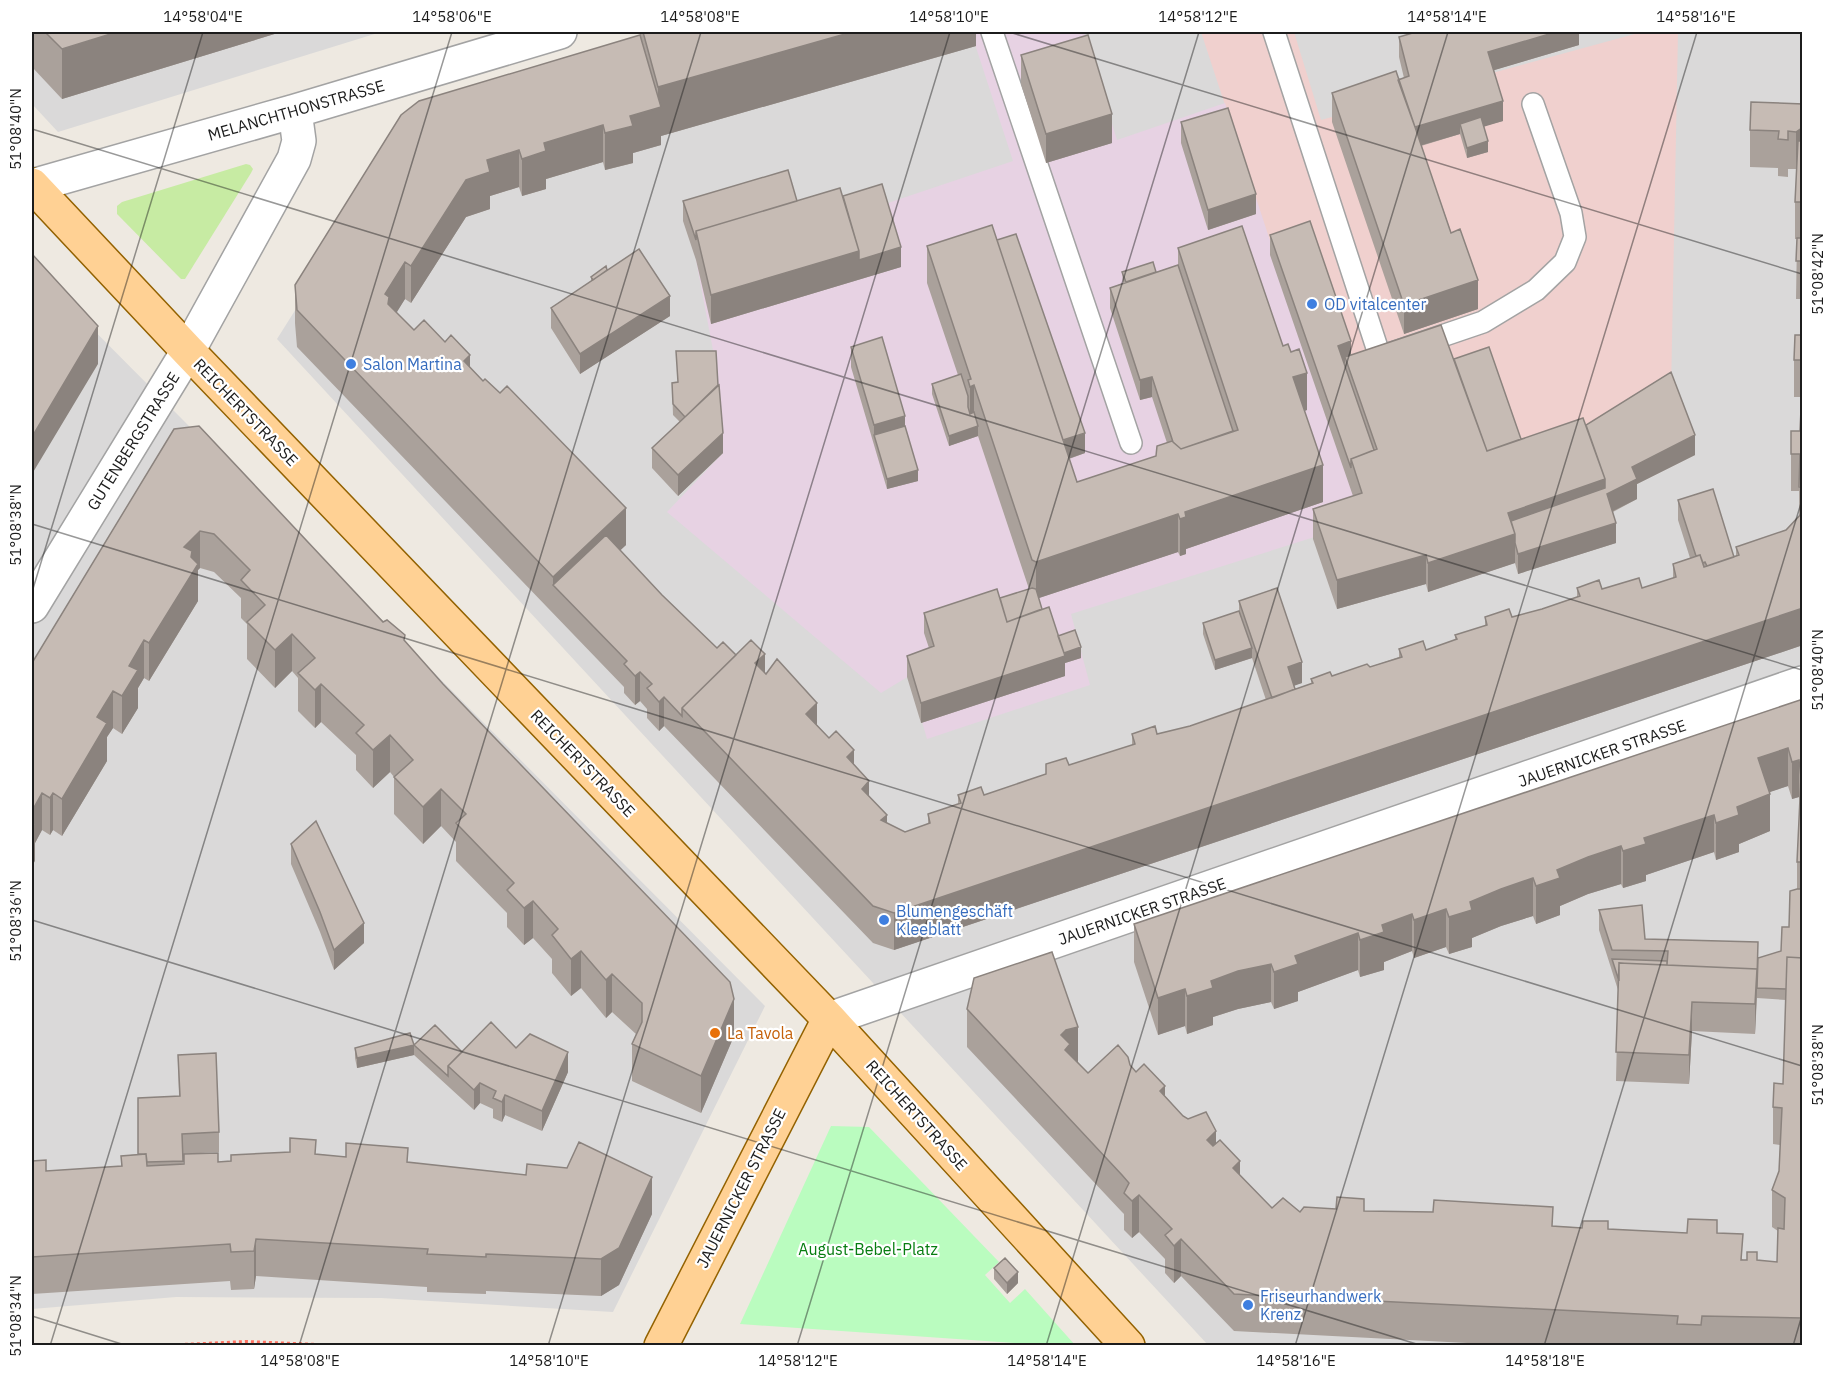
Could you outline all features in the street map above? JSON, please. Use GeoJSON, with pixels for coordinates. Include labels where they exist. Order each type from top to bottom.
{"type":"FeatureCollection","features":[{"type":"Feature","properties":{"kind":"main road","name":"REICHERTSTRASSE"},"geometry":{"type":"LineString","coordinates":[[32,186],[829,1019],[1128,1346]]}},
{"type":"Feature","properties":{"kind":"main road","name":"JAUERNICKER STRASSE"},"geometry":{"type":"LineString","coordinates":[[661,1346],[829,1019]]}},
{"type":"Feature","properties":{"kind":"street","name":"MELANCHTHONSTRASSE"},"geometry":{"type":"LineString","coordinates":[[32,186],[560,32]]}},
{"type":"Feature","properties":{"kind":"street","name":"GUTENBERGSTRASSE"},"geometry":{"type":"LineString","coordinates":[[32,606],[188,351],[294,159],[299,141],[295,111]]}},
{"type":"Feature","properties":{"kind":"street","name":"JAUERNICKER STRASSE"},"geometry":{"type":"LineString","coordinates":[[829,1019],[1803,683]]}},
{"type":"Feature","properties":{"kind":"lane"},"geometry":{"type":"LineString","coordinates":[[992,32],[1131,443]]}},
{"type":"Feature","properties":{"kind":"lane"},"geometry":{"type":"LineString","coordinates":[[1274,32],[1380,357],[1483,322],[1536,290],[1565,262],[1575,237],[1571,213],[1533,104]]}},
{"type":"Feature","properties":{"kind":"path"},"geometry":{"type":"LineString","coordinates":[[161,1346],[246,1342],[344,1346]]}},
{"type":"Feature","properties":{"kind":"shaded area"},"geometry":{"type":"Polygon","coordinates":[[[32,32],[381,32],[58,132],[32,104],[32,32]]]}},
{"type":"Feature","properties":{"kind":"shaded area"},"geometry":{"type":"Polygon","coordinates":[[[764,32],[1802,32],[1802,1345],[1208,1345],[277,339],[405,136],[764,32]]]}},
{"type":"Feature","properties":{"kind":"shaded area"},"geometry":{"type":"Polygon","coordinates":[[[971,32],[1084,32],[1117,140],[1225,103],[1362,522],[1071,614],[1090,685],[927,739],[909,676],[881,693],[667,512],[723,453],[715,361],[696,260],[882,205],[1013,161],[971,32]]]}},
{"type":"Feature","properties":{"kind":"shaded area"},"geometry":{"type":"Polygon","coordinates":[[[1201,32],[1294,32],[1321,120],[1642,32],[1678,32],[1671,392],[1362,522],[1201,32]]]}},
{"type":"Feature","properties":{"kind":"shaded area"},"geometry":{"type":"Polygon","coordinates":[[[32,268],[765,1006],[613,1312],[381,1298],[176,1297],[32,1309],[32,268]]]}},
{"type":"Feature","properties":{"kind":"green space"},"geometry":{"type":"Polygon","coordinates":[[[246,164],[253,169],[251,173],[185,279],[181,279],[117,214],[117,206],[122,202],[246,164]]]}},
{"type":"Feature","properties":{"kind":"green space","name":"August-Bebel-Platz"},"geometry":{"type":"Polygon","coordinates":[[[831,1126],[869,1127],[999,1262],[985,1275],[1010,1303],[1025,1289],[1075,1345],[1044,1345],[740,1324],[831,1126]]]}},
{"type":"Feature","properties":{"kind":"building"},"geometry":{"type":"Polygon","coordinates":[[[45,32],[117,32],[62,49],[45,32]]]}},
{"type":"Feature","properties":{"kind":"building"},"geometry":{"type":"Polygon","coordinates":[[[643,32],[852,32],[658,87],[643,32]]]}},
{"type":"Feature","properties":{"kind":"building"},"geometry":{"type":"Polygon","coordinates":[[[1416,32],[1556,32],[1488,52],[1503,101],[1415,127],[1398,80],[1409,76],[1399,37],[1416,32]]]}},
{"type":"Feature","properties":{"kind":"building"},"geometry":{"type":"Polygon","coordinates":[[[640,35],[661,107],[630,116],[633,126],[605,133],[603,125],[544,143],[546,151],[522,159],[519,150],[487,160],[490,172],[466,180],[411,266],[405,262],[385,294],[389,297],[388,304],[414,330],[424,320],[445,342],[451,335],[470,355],[464,361],[483,381],[485,379],[500,393],[507,386],[626,508],[553,577],[297,310],[295,285],[401,115],[419,101],[640,35]]]}},
{"type":"Feature","properties":{"kind":"building"},"geometry":{"type":"Polygon","coordinates":[[[1088,35],[1112,114],[1046,134],[1021,55],[1088,35]]]}},
{"type":"Feature","properties":{"kind":"building"},"geometry":{"type":"Polygon","coordinates":[[[1803,41],[1803,71],[1801,71],[1803,41]]]}},
{"type":"Feature","properties":{"kind":"building"},"geometry":{"type":"Polygon","coordinates":[[[1396,71],[1451,233],[1460,229],[1478,280],[1404,305],[1332,93],[1396,71]]]}},
{"type":"Feature","properties":{"kind":"building"},"geometry":{"type":"Polygon","coordinates":[[[1751,102],[1803,104],[1803,127],[1796,132],[1788,131],[1788,140],[1778,139],[1779,131],[1750,130],[1751,102]]]}},
{"type":"Feature","properties":{"kind":"building"},"geometry":{"type":"Polygon","coordinates":[[[1228,108],[1256,194],[1208,210],[1181,122],[1228,108]]]}},
{"type":"Feature","properties":{"kind":"building"},"geometry":{"type":"Polygon","coordinates":[[[1481,117],[1488,141],[1467,148],[1460,124],[1481,117]]]}},
{"type":"Feature","properties":{"kind":"building"},"geometry":{"type":"Polygon","coordinates":[[[1798,141],[1803,141],[1803,202],[1795,202],[1798,141]]]}},
{"type":"Feature","properties":{"kind":"building"},"geometry":{"type":"Polygon","coordinates":[[[788,170],[797,201],[696,231],[696,240],[683,201],[788,170]]]}},
{"type":"Feature","properties":{"kind":"building"},"geometry":{"type":"Polygon","coordinates":[[[882,184],[901,247],[859,260],[859,251],[843,196],[882,184]]]}},
{"type":"Feature","properties":{"kind":"building"},"geometry":{"type":"Polygon","coordinates":[[[840,188],[859,251],[711,295],[696,231],[840,188]]]}},
{"type":"Feature","properties":{"kind":"building"},"geometry":{"type":"Polygon","coordinates":[[[1310,221],[1351,341],[1338,346],[1374,450],[1351,459],[1351,468],[1270,235],[1310,221]]]}},
{"type":"Feature","properties":{"kind":"building"},"geometry":{"type":"Polygon","coordinates":[[[992,225],[1077,482],[1156,456],[1157,446],[1172,441],[1181,449],[1238,430],[1178,248],[1242,226],[1283,346],[1288,344],[1291,352],[1299,349],[1307,373],[1293,377],[1323,465],[1185,512],[1186,517],[1180,519],[1178,514],[1036,562],[1032,560],[974,385],[970,387],[968,380],[971,379],[927,246],[992,225]]]}},
{"type":"Feature","properties":{"kind":"building"},"geometry":{"type":"Polygon","coordinates":[[[1016,234],[1085,433],[1063,440],[997,240],[1016,234]]]}},
{"type":"Feature","properties":{"kind":"building"},"geometry":{"type":"Polygon","coordinates":[[[1797,238],[1803,238],[1803,261],[1796,261],[1797,238]]]}},
{"type":"Feature","properties":{"kind":"building"},"geometry":{"type":"Polygon","coordinates":[[[639,249],[670,296],[580,354],[551,308],[639,249]]]}},
{"type":"Feature","properties":{"kind":"building"},"geometry":{"type":"Polygon","coordinates":[[[32,254],[98,326],[32,437],[32,254]]]}},
{"type":"Feature","properties":{"kind":"building"},"geometry":{"type":"Polygon","coordinates":[[[1153,262],[1156,272],[1126,282],[1122,272],[1153,262]]]}},
{"type":"Feature","properties":{"kind":"building"},"geometry":{"type":"Polygon","coordinates":[[[1178,265],[1233,431],[1181,449],[1173,442],[1152,377],[1140,380],[1110,288],[1178,265]]]}},
{"type":"Feature","properties":{"kind":"building"},"geometry":{"type":"Polygon","coordinates":[[[606,266],[607,270],[593,280],[591,277],[606,266]]]}},
{"type":"Feature","properties":{"kind":"building"},"geometry":{"type":"Polygon","coordinates":[[[1441,325],[1487,451],[1583,418],[1605,479],[1508,513],[1515,534],[1428,563],[1426,555],[1337,580],[1313,509],[1362,493],[1351,459],[1377,449],[1345,357],[1441,325]]]}},
{"type":"Feature","properties":{"kind":"building"},"geometry":{"type":"Polygon","coordinates":[[[1795,335],[1803,335],[1803,360],[1794,360],[1795,335]]]}},
{"type":"Feature","properties":{"kind":"building"},"geometry":{"type":"Polygon","coordinates":[[[882,337],[905,416],[874,425],[851,347],[882,337]]]}},
{"type":"Feature","properties":{"kind":"building"},"geometry":{"type":"Polygon","coordinates":[[[1489,347],[1521,439],[1487,451],[1454,359],[1489,347]]]}},
{"type":"Feature","properties":{"kind":"building"},"geometry":{"type":"Polygon","coordinates":[[[676,351],[716,351],[718,385],[685,417],[673,404],[672,383],[678,382],[676,351]]]}},
{"type":"Feature","properties":{"kind":"building"},"geometry":{"type":"Polygon","coordinates":[[[1803,365],[1803,488],[1799,487],[1800,454],[1791,454],[1791,431],[1800,431],[1803,365]]]}},
{"type":"Feature","properties":{"kind":"building"},"geometry":{"type":"Polygon","coordinates":[[[1671,372],[1695,435],[1632,467],[1637,479],[1607,494],[1616,523],[1518,554],[1511,521],[1605,488],[1605,479],[1586,425],[1671,372]]]}},
{"type":"Feature","properties":{"kind":"building"},"geometry":{"type":"Polygon","coordinates":[[[961,374],[968,396],[970,414],[974,412],[978,426],[949,436],[932,384],[961,374]]]}},
{"type":"Feature","properties":{"kind":"building"},"geometry":{"type":"Polygon","coordinates":[[[719,385],[723,433],[678,475],[652,448],[719,385]]]}},
{"type":"Feature","properties":{"kind":"building"},"geometry":{"type":"Polygon","coordinates":[[[199,426],[383,622],[387,620],[405,635],[404,640],[443,684],[730,982],[734,999],[701,1076],[632,1044],[642,1022],[642,1003],[612,974],[606,980],[581,951],[571,959],[552,935],[558,929],[533,901],[524,908],[507,890],[514,883],[456,823],[466,814],[441,789],[423,807],[394,777],[413,760],[390,735],[373,750],[356,733],[364,725],[321,684],[315,690],[298,673],[315,658],[292,634],[275,650],[247,622],[265,605],[241,580],[250,570],[214,534],[200,531],[184,547],[192,551],[191,557],[198,564],[149,643],[144,640],[129,666],[138,670],[122,696],[113,691],[97,717],[107,723],[62,799],[53,793],[50,798],[42,793],[32,811],[32,663],[174,429],[199,426]]]}},
{"type":"Feature","properties":{"kind":"building"},"geometry":{"type":"Polygon","coordinates":[[[905,426],[918,470],[887,479],[874,435],[905,426]]]}},
{"type":"Feature","properties":{"kind":"building"},"geometry":{"type":"Polygon","coordinates":[[[1713,489],[1734,557],[1707,566],[1700,555],[1696,556],[1678,500],[1713,489]]]}},
{"type":"Feature","properties":{"kind":"building"},"geometry":{"type":"Polygon","coordinates":[[[1803,512],[1803,608],[894,913],[873,906],[682,708],[751,640],[765,654],[755,663],[766,674],[777,659],[817,703],[806,714],[829,738],[836,731],[854,750],[847,757],[869,781],[862,789],[887,815],[881,820],[905,832],[930,823],[928,814],[961,803],[958,795],[981,787],[984,795],[1046,774],[1046,764],[1066,758],[1069,765],[1135,744],[1132,734],[1155,726],[1157,734],[1190,726],[1313,683],[1311,679],[1330,672],[1332,676],[1367,664],[1370,667],[1402,657],[1399,649],[1423,641],[1426,650],[1457,639],[1455,635],[1487,625],[1485,617],[1509,609],[1512,617],[1542,609],[1580,596],[1577,588],[1599,580],[1602,589],[1639,578],[1642,588],[1676,577],[1673,564],[1700,555],[1704,567],[1739,555],[1736,547],[1786,530],[1803,512]]]}},
{"type":"Feature","properties":{"kind":"building"},"geometry":{"type":"Polygon","coordinates":[[[606,535],[662,595],[717,648],[723,642],[736,655],[682,708],[682,716],[664,697],[659,702],[647,688],[652,684],[640,672],[635,676],[624,664],[627,661],[553,585],[606,535]]]}},
{"type":"Feature","properties":{"kind":"building"},"geometry":{"type":"Polygon","coordinates":[[[1032,588],[1036,589],[1042,609],[1007,622],[1000,598],[1032,588]]]}},
{"type":"Feature","properties":{"kind":"building"},"geometry":{"type":"Polygon","coordinates":[[[1277,588],[1302,662],[1288,667],[1295,689],[1272,698],[1239,601],[1277,588]]]}},
{"type":"Feature","properties":{"kind":"building"},"geometry":{"type":"Polygon","coordinates":[[[997,589],[1007,622],[1049,607],[1065,656],[921,703],[907,656],[934,646],[924,613],[997,589]]]}},
{"type":"Feature","properties":{"kind":"building"},"geometry":{"type":"Polygon","coordinates":[[[1239,611],[1252,648],[1215,660],[1203,623],[1239,611]]]}},
{"type":"Feature","properties":{"kind":"building"},"geometry":{"type":"Polygon","coordinates":[[[1075,630],[1081,647],[1064,653],[1058,636],[1075,630]]]}},
{"type":"Feature","properties":{"kind":"building"},"geometry":{"type":"Polygon","coordinates":[[[1803,699],[1803,862],[1797,862],[1801,777],[1799,760],[1792,762],[1788,748],[1758,758],[1770,794],[1737,807],[1739,815],[1716,823],[1714,815],[1644,838],[1646,844],[1623,851],[1621,846],[1588,857],[1557,870],[1560,878],[1536,886],[1533,878],[1470,902],[1472,910],[1449,917],[1446,909],[1414,920],[1412,914],[1382,925],[1384,932],[1360,940],[1358,933],[1295,956],[1298,964],[1274,972],[1271,964],[1238,971],[1211,981],[1213,988],[1187,996],[1185,989],[1158,998],[1134,924],[1803,699]]]}},
{"type":"Feature","properties":{"kind":"building"},"geometry":{"type":"Polygon","coordinates":[[[316,821],[364,923],[334,950],[291,844],[316,821]]]}},
{"type":"Feature","properties":{"kind":"building"},"geometry":{"type":"Polygon","coordinates":[[[1803,889],[1803,958],[1787,957],[1786,989],[1757,988],[1758,958],[1781,951],[1782,927],[1789,927],[1790,891],[1803,889]]]}},
{"type":"Feature","properties":{"kind":"building"},"geometry":{"type":"Polygon","coordinates":[[[1642,905],[1645,939],[1758,942],[1757,978],[1757,969],[1667,965],[1668,951],[1612,950],[1599,910],[1642,905]]]}},
{"type":"Feature","properties":{"kind":"building"},"geometry":{"type":"Polygon","coordinates":[[[1052,952],[1078,1027],[1066,1030],[1061,1035],[1070,1044],[1065,1050],[1088,1073],[1118,1045],[1136,1072],[1144,1064],[1165,1086],[1160,1091],[1183,1116],[1188,1119],[1206,1112],[1216,1131],[1207,1140],[1213,1146],[1220,1140],[1240,1161],[1233,1168],[1272,1208],[1283,1198],[1300,1212],[1304,1207],[1336,1209],[1337,1197],[1364,1199],[1364,1211],[1433,1212],[1434,1200],[1553,1207],[1552,1226],[1582,1228],[1583,1221],[1608,1221],[1608,1229],[1687,1233],[1688,1219],[1717,1220],[1717,1233],[1743,1234],[1741,1260],[1747,1260],[1747,1252],[1757,1252],[1757,1260],[1777,1262],[1778,1228],[1784,1229],[1785,1198],[1772,1190],[1779,1171],[1782,1108],[1773,1107],[1774,1083],[1783,1084],[1787,957],[1803,958],[1803,1318],[1702,1316],[1701,1325],[1677,1324],[1678,1316],[1234,1294],[1181,1239],[1174,1246],[1165,1235],[1172,1229],[1139,1195],[1132,1201],[1124,1193],[1129,1183],[967,1009],[974,978],[1052,952]]]}},
{"type":"Feature","properties":{"kind":"building"},"geometry":{"type":"Polygon","coordinates":[[[1612,959],[1667,961],[1667,965],[1619,963],[1619,981],[1612,959]]]}},
{"type":"Feature","properties":{"kind":"building"},"geometry":{"type":"Polygon","coordinates":[[[1619,963],[1757,969],[1755,1004],[1692,1002],[1689,1055],[1616,1052],[1619,963]]]}},
{"type":"Feature","properties":{"kind":"building"},"geometry":{"type":"Polygon","coordinates":[[[491,1022],[516,1048],[530,1034],[568,1052],[542,1111],[505,1095],[502,1102],[493,1098],[496,1091],[480,1083],[474,1090],[448,1066],[491,1022]]]}},
{"type":"Feature","properties":{"kind":"building"},"geometry":{"type":"Polygon","coordinates":[[[435,1025],[462,1052],[448,1066],[448,1076],[414,1045],[435,1025]]]}},
{"type":"Feature","properties":{"kind":"building"},"geometry":{"type":"Polygon","coordinates":[[[410,1033],[414,1045],[357,1058],[355,1048],[410,1033]]]}},
{"type":"Feature","properties":{"kind":"building"},"geometry":{"type":"Polygon","coordinates":[[[216,1053],[219,1132],[182,1134],[183,1161],[147,1162],[146,1154],[138,1154],[138,1098],[180,1096],[178,1055],[216,1053]]]}},
{"type":"Feature","properties":{"kind":"building"},"geometry":{"type":"Polygon","coordinates":[[[290,1138],[316,1140],[315,1154],[346,1157],[346,1143],[408,1148],[407,1162],[526,1175],[527,1164],[567,1168],[579,1142],[652,1177],[619,1248],[601,1259],[427,1254],[428,1249],[256,1239],[254,1251],[231,1252],[230,1244],[32,1257],[32,1161],[46,1160],[46,1171],[122,1166],[121,1156],[146,1154],[147,1166],[184,1164],[184,1154],[218,1153],[218,1162],[231,1161],[231,1155],[290,1152],[290,1138]]]}},
{"type":"Feature","properties":{"kind":"building"},"geometry":{"type":"Polygon","coordinates":[[[1005,1258],[1018,1272],[1007,1283],[994,1268],[1005,1258]]]}},
{"type":"Feature","properties":{"kind":"place","name":"OD vitalcenter"},"geometry":{"type":"Point","coordinates":[1312,304]}},
{"type":"Feature","properties":{"kind":"place","name":"Salon Martina"},"geometry":{"type":"Point","coordinates":[351,364]}},
{"type":"Feature","properties":{"kind":"place","name":"Blumengeschäft Kleeblatt"},"geometry":{"type":"Point","coordinates":[884,920]}},
{"type":"Feature","properties":{"kind":"place","name":"La Tavola"},"geometry":{"type":"Point","coordinates":[715,1033]}},
{"type":"Feature","properties":{"kind":"place","name":"Friseurhandwerk Krenz"},"geometry":{"type":"Point","coordinates":[1248,1305]}}]}
